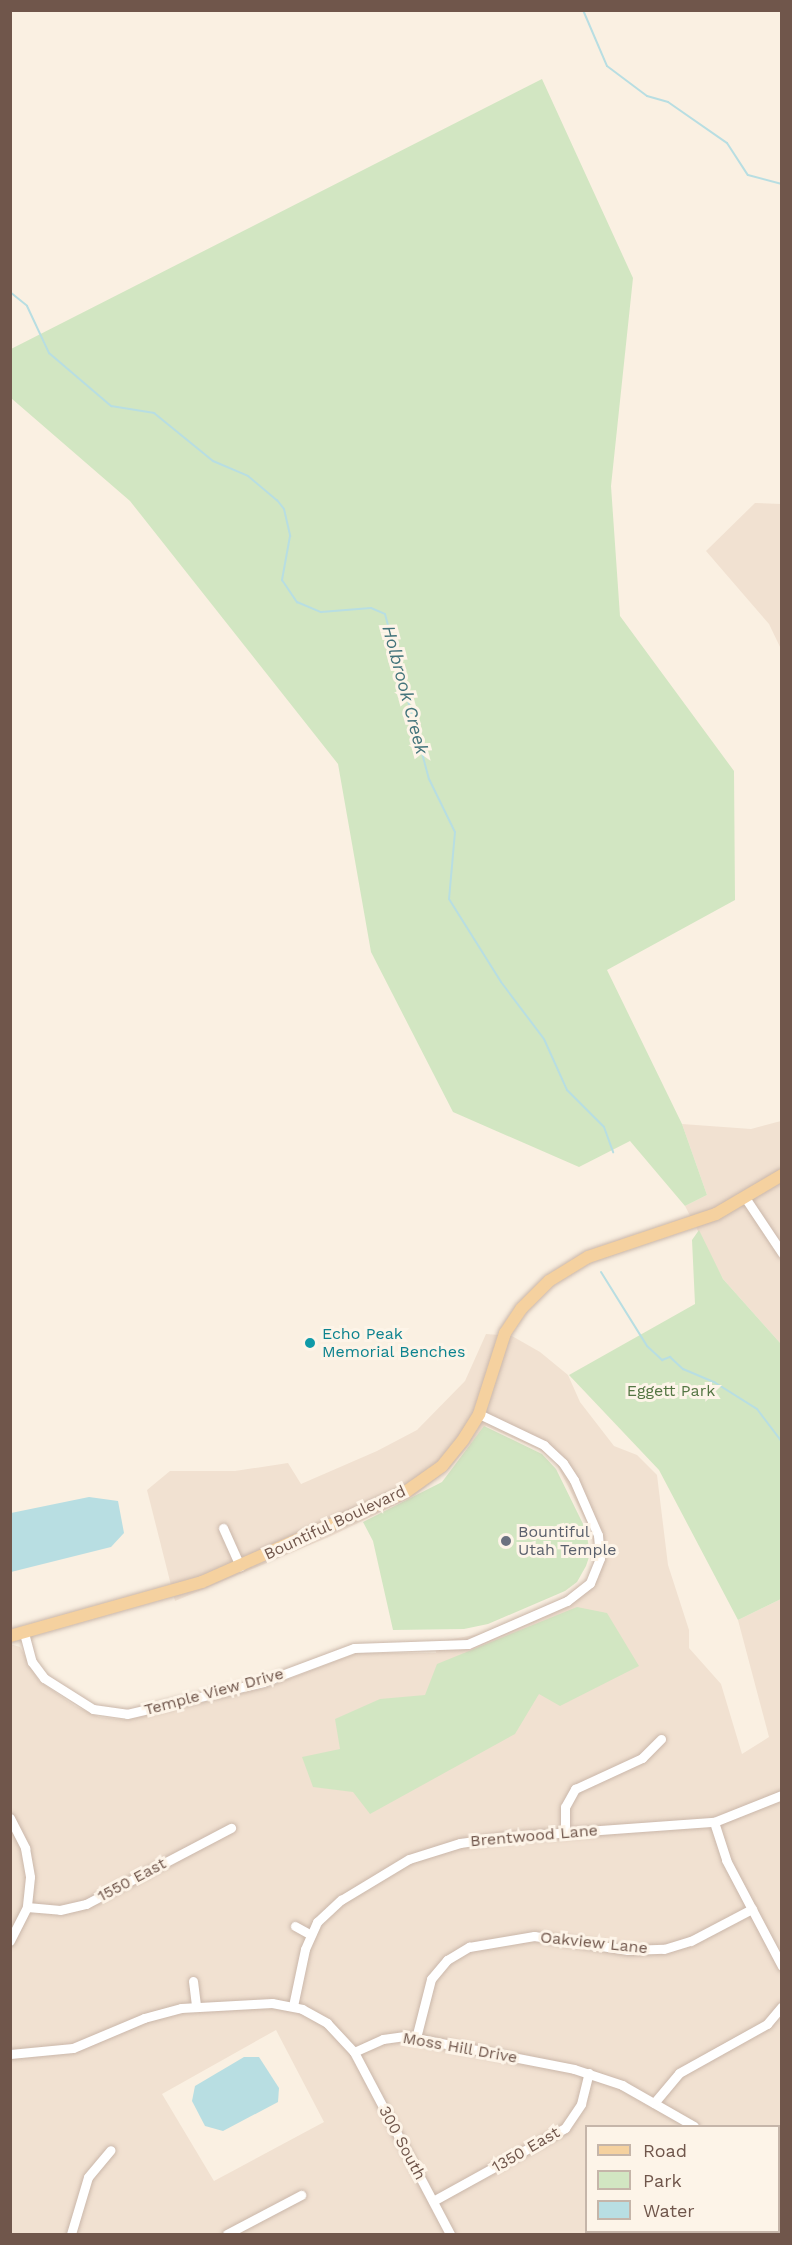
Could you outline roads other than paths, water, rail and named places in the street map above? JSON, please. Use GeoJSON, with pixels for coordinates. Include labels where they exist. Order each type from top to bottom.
{"type":"FeatureCollection","features":[{"type":"Feature","properties":{"kind":"main road","name":"Bountiful Boulevard"},"geometry":{"type":"LineString","coordinates":[[10,1636],[177,1591],[358,1515],[419,1484],[453,1454],[479,1414],[505,1333],[521,1309],[549,1281],[588,1257],[681,1229],[746,1199],[782,1175]]}},
{"type":"Feature","properties":{"kind":"street"},"geometry":{"type":"LineString","coordinates":[[746,1199],[782,1253]]}},
{"type":"Feature","properties":{"kind":"street","name":"Temple View Drive"},"geometry":{"type":"LineString","coordinates":[[24,1633],[32,1662],[44,1678],[93,1709],[127,1714],[263,1682],[354,1648],[468,1644],[567,1601],[590,1583],[600,1558],[598,1535],[574,1480],[563,1462],[544,1445],[479,1414]]}},
{"type":"Feature","properties":{"kind":"street"},"geometry":{"type":"LineString","coordinates":[[223,1528],[240,1566]]}},
{"type":"Feature","properties":{"kind":"street"},"geometry":{"type":"LineString","coordinates":[[565,1832],[565,1807],[575,1789],[642,1758],[661,1739]]}},
{"type":"Feature","properties":{"kind":"street","name":"Brentwood Lane"},"geometry":{"type":"LineString","coordinates":[[293,2006],[311,1935],[334,1905],[409,1859],[460,1843],[565,1832],[714,1822],[782,1795]]}},
{"type":"Feature","properties":{"kind":"street"},"geometry":{"type":"LineString","coordinates":[[10,1941],[27,1907],[29,1867],[11,1819]]}},
{"type":"Feature","properties":{"kind":"street"},"geometry":{"type":"LineString","coordinates":[[714,1822],[723,1853],[782,1966]]}},
{"type":"Feature","properties":{"kind":"street","name":"1550 East"},"geometry":{"type":"LineString","coordinates":[[27,1907],[60,1910],[86,1904],[231,1828]]}},
{"type":"Feature","properties":{"kind":"street","name":"Oakview Lane"},"geometry":{"type":"LineString","coordinates":[[416,2038],[431,1979],[447,1960],[469,1947],[534,1936],[628,1950],[664,1949],[691,1941],[752,1909]]}},
{"type":"Feature","properties":{"kind":"street"},"geometry":{"type":"LineString","coordinates":[[295,1926],[311,1935]]}},
{"type":"Feature","properties":{"kind":"street"},"geometry":{"type":"LineString","coordinates":[[193,1981],[196,2006]]}},
{"type":"Feature","properties":{"kind":"street"},"geometry":{"type":"LineString","coordinates":[[10,2054],[73,2048],[144,2018],[196,2006],[293,2006],[327,2023],[354,2052]]}},
{"type":"Feature","properties":{"kind":"street"},"geometry":{"type":"LineString","coordinates":[[654,2103],[679,2073],[779,2018],[782,2006]]}},
{"type":"Feature","properties":{"kind":"street","name":"Moss Hill Drive"},"geometry":{"type":"LineString","coordinates":[[354,2052],[383,2039],[416,2038],[589,2073],[654,2103],[691,2125]]}},
{"type":"Feature","properties":{"kind":"street","name":"300 South"},"geometry":{"type":"LineString","coordinates":[[354,2052],[450,2235]]}},
{"type":"Feature","properties":{"kind":"street","name":"1350 East"},"geometry":{"type":"LineString","coordinates":[[433,2201],[565,2128],[581,2104],[589,2073]]}},
{"type":"Feature","properties":{"kind":"street"},"geometry":{"type":"LineString","coordinates":[[71,2235],[88,2177],[111,2150]]}},
{"type":"Feature","properties":{"kind":"street"},"geometry":{"type":"LineString","coordinates":[[227,2235],[301,2195]]}},
{"type":"Feature","properties":{"kind":"water"},"geometry":{"type":"Polygon","coordinates":[[[89,1497],[118,1501],[124,1533],[111,1547],[11,1572],[11,1513],[89,1497]]]}},
{"type":"Feature","properties":{"kind":"water"},"geometry":{"type":"Polygon","coordinates":[[[244,2057],[259,2057],[279,2088],[278,2102],[223,2131],[205,2126],[192,2101],[195,2086],[244,2057]]]}},
{"type":"Feature","properties":{"kind":"waterway"},"geometry":{"type":"LineString","coordinates":[[583,10],[607,66],[647,96],[668,102],[727,143],[748,175],[782,184]]}},
{"type":"Feature","properties":{"kind":"waterway","name":"Holbrook Creek"},"geometry":{"type":"LineString","coordinates":[[10,292],[27,306],[49,353],[111,406],[154,413],[213,461],[248,476],[277,500],[284,509],[290,536],[282,580],[297,602],[321,612],[371,608],[385,614],[429,779],[455,832],[449,899],[501,982],[544,1039],[567,1090],[604,1127],[613,1152]]}},
{"type":"Feature","properties":{"kind":"waterway","name":"Holbrook Creek"},"geometry":{"type":"LineString","coordinates":[[601,1272],[647,1346],[662,1360],[670,1357],[683,1369],[714,1382],[757,1409],[782,1442]]}},
{"type":"Feature","properties":{"kind":"place","name":"Echo Peak Memorial Benches"},"geometry":{"type":"Point","coordinates":[310,1343]}},
{"type":"Feature","properties":{"kind":"place","name":"Bountiful Utah Temple"},"geometry":{"type":"Point","coordinates":[506,1541]}},
{"type":"Feature","properties":{"kind":"park label","name":"Eggett Park"},"geometry":{"type":"Point","coordinates":[671,1391]}}]}
